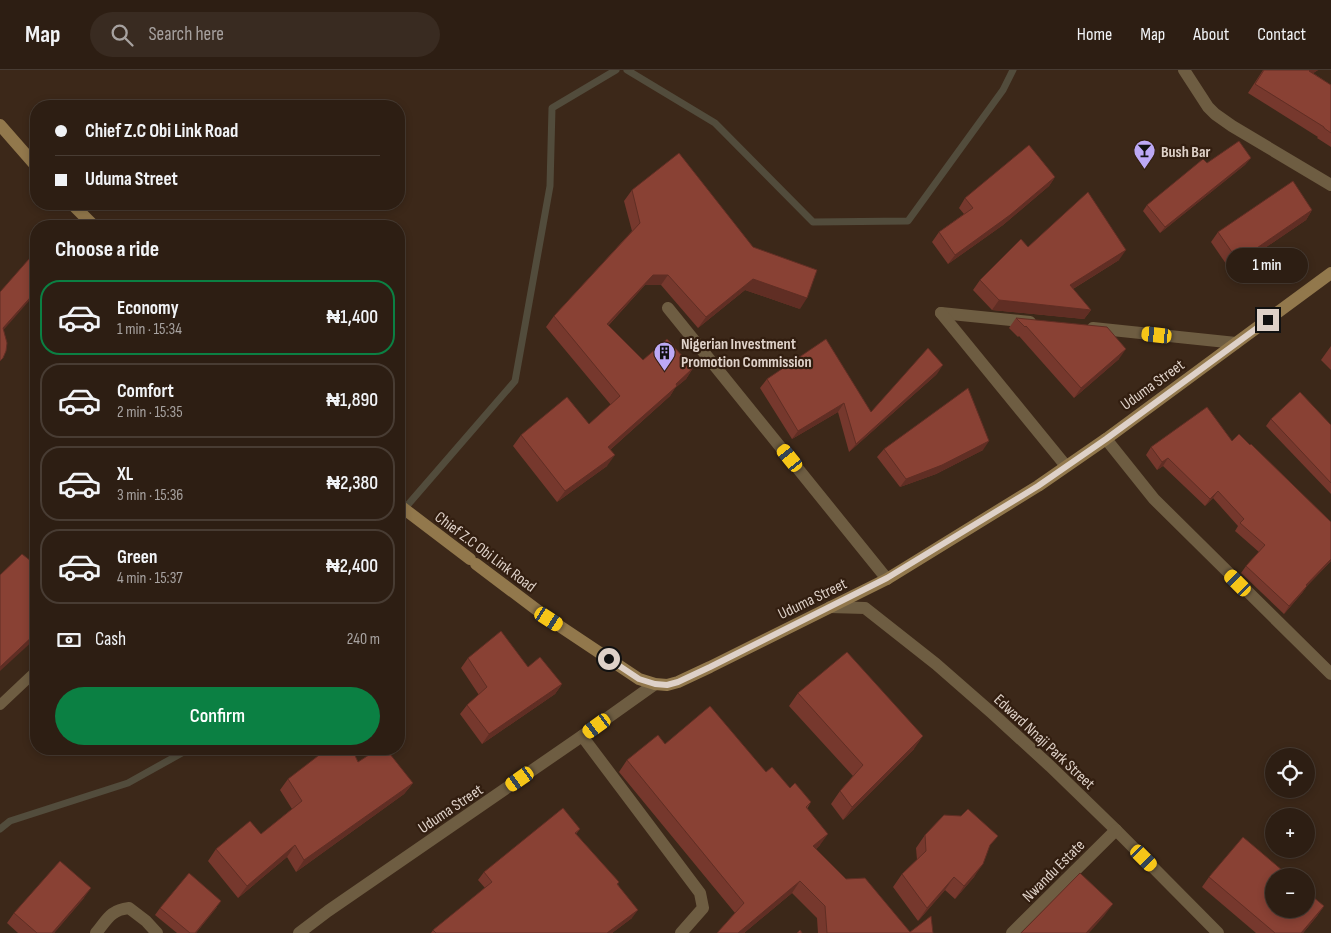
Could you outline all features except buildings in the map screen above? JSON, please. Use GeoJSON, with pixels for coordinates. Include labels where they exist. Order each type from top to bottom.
{"type":"FeatureCollection","features":[{"type":"Feature","properties":{"kind":"street"},"geometry":{"type":"LineString","coordinates":[[1184,70],[1208,107],[1215,114],[1331,185]]}},
{"type":"Feature","properties":{"kind":"street"},"geometry":{"type":"LineString","coordinates":[[0,125],[30,159]]}},
{"type":"Feature","properties":{"kind":"street"},"geometry":{"type":"LineString","coordinates":[[78,210],[88,220]]}},
{"type":"Feature","properties":{"kind":"street","name":"Uduma Street"},"geometry":{"type":"LineString","coordinates":[[299,933],[655,684],[667,685],[702,671],[887,578],[1038,486],[1106,439],[1331,273]]}},
{"type":"Feature","properties":{"kind":"street"},"geometry":{"type":"LineString","coordinates":[[668,308],[887,578]]}},
{"type":"Feature","properties":{"kind":"street"},"geometry":{"type":"LineString","coordinates":[[1039,323],[941,313],[1066,466]]}},
{"type":"Feature","properties":{"kind":"street"},"geometry":{"type":"LineString","coordinates":[[1078,327],[1236,343]]}},
{"type":"Feature","properties":{"kind":"street"},"geometry":{"type":"LineString","coordinates":[[1106,439],[1154,499],[1331,674]]}},
{"type":"Feature","properties":{"kind":"street","name":"Chief Z.C Obi Link Road"},"geometry":{"type":"LineString","coordinates":[[405,510],[549,619],[639,679],[655,684]]}},
{"type":"Feature","properties":{"kind":"street","name":"Edward Nnaji Park Street"},"geometry":{"type":"LineString","coordinates":[[830,607],[864,608],[936,664],[1050,766],[1218,933]]}},
{"type":"Feature","properties":{"kind":"street"},"geometry":{"type":"LineString","coordinates":[[582,736],[700,893],[703,908],[681,933]]}},
{"type":"Feature","properties":{"kind":"street","name":"Nwandu Estate"},"geometry":{"type":"LineString","coordinates":[[1012,933],[1116,830]]}},
{"type":"Feature","properties":{"kind":"street"},"geometry":{"type":"LineString","coordinates":[[96,933],[110,916],[119,909],[129,908],[146,921],[157,933]]}},
{"type":"Feature","properties":{"kind":"lane"},"geometry":{"type":"LineString","coordinates":[[0,705],[30,676]]}},
{"type":"Feature","properties":{"kind":"waterway"},"geometry":{"type":"LineString","coordinates":[[405,508],[515,381],[550,186],[552,108],[616,70]]}},
{"type":"Feature","properties":{"kind":"waterway"},"geometry":{"type":"LineString","coordinates":[[627,70],[715,123],[813,222],[908,221],[1003,90],[1013,70]]}},
{"type":"Feature","properties":{"kind":"waterway"},"geometry":{"type":"LineString","coordinates":[[0,829],[10,821],[128,783],[178,755]]}},
{"type":"Feature","properties":{"kind":"place","name":"Bush Bar"},"geometry":{"type":"Point","coordinates":[1145,170]}},
{"type":"Feature","properties":{"kind":"place","name":"Nigerian Investment Promotion Commission"},"geometry":{"type":"Point","coordinates":[665,371]}},
{"type":"Feature","properties":{"kind":"route"},"geometry":{"type":"LineString","coordinates":[[609,659],[639,679],[655,684],[667,685],[678,682],[887,578],[1038,486],[1106,439],[1268,320]]}}]}
